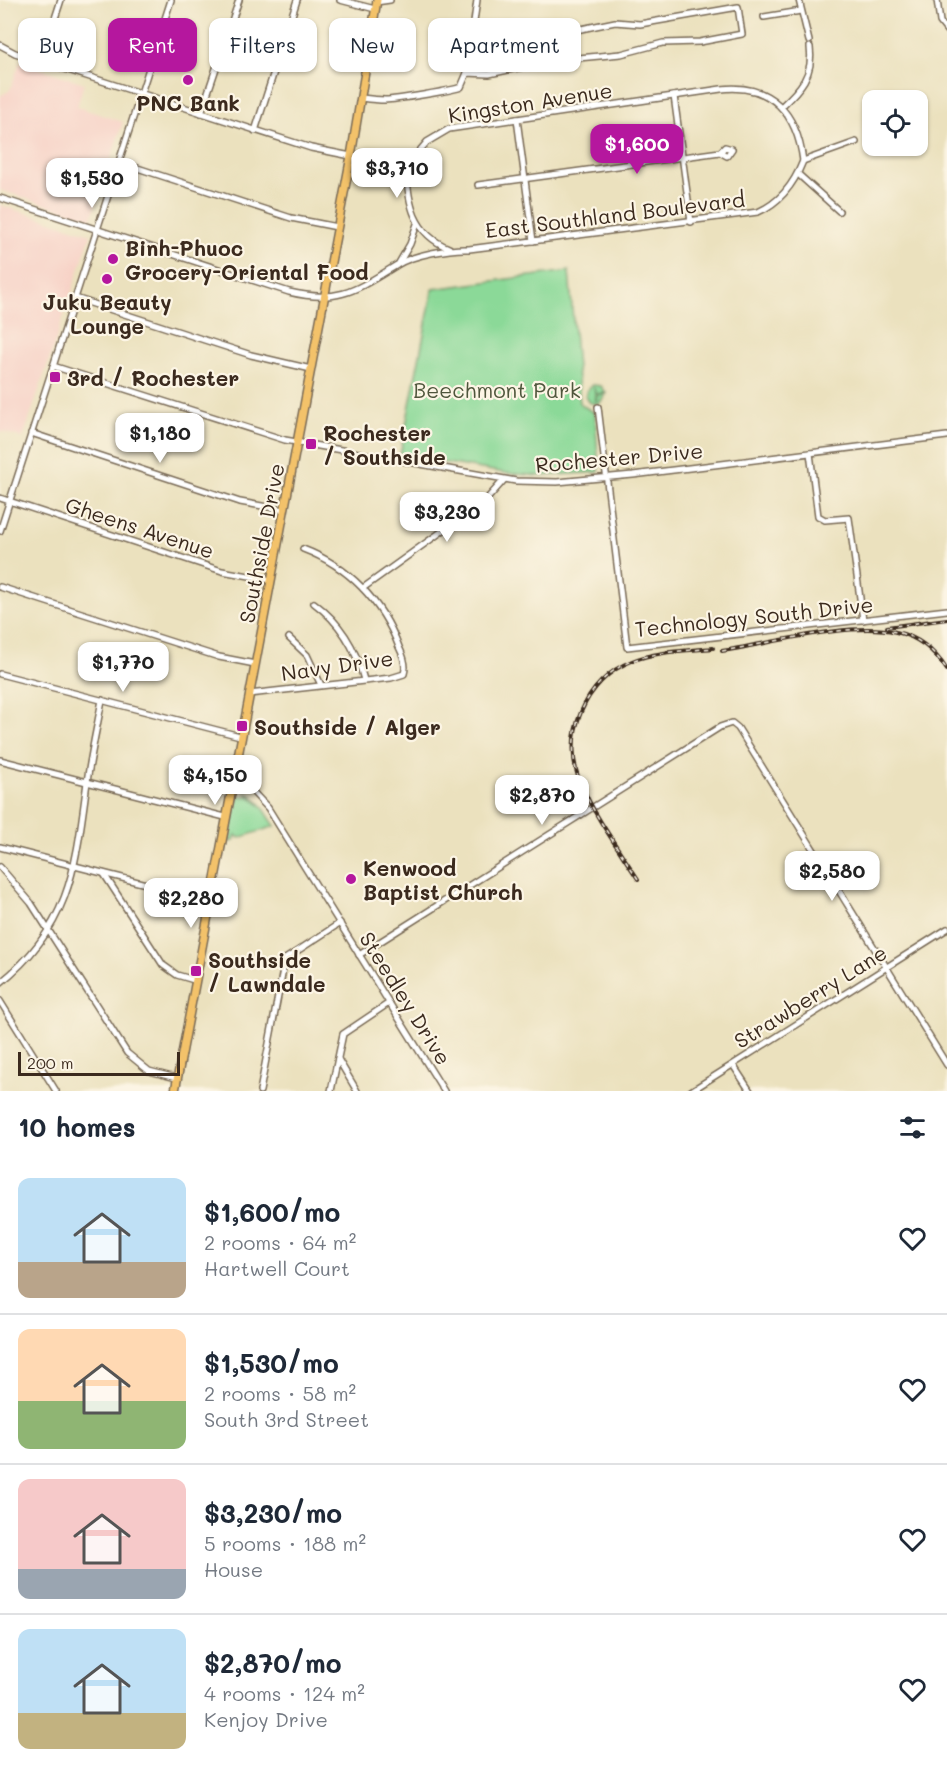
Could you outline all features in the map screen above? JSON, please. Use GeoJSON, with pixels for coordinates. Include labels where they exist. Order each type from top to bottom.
{"type":"FeatureCollection","features":[{"type":"Feature","properties":{"kind":"main road","name":"Southside Drive"},"geometry":{"type":"LineString","coordinates":[[175,1091],[209,900],[338,227],[376,4]]}},
{"type":"Feature","properties":{"kind":"street"},"geometry":{"type":"LineString","coordinates":[[56,18],[62,0]]}},
{"type":"Feature","properties":{"kind":"street"},"geometry":{"type":"LineString","coordinates":[[0,531],[171,0]]}},
{"type":"Feature","properties":{"kind":"street"},"geometry":{"type":"LineString","coordinates":[[201,113],[239,0]]}},
{"type":"Feature","properties":{"kind":"street"},"geometry":{"type":"LineString","coordinates":[[255,130],[297,0]]}},
{"type":"Feature","properties":{"kind":"street"},"geometry":{"type":"LineString","coordinates":[[340,0],[376,4],[390,0]]}},
{"type":"Feature","properties":{"kind":"street"},"geometry":{"type":"LineString","coordinates":[[475,18],[477,0]]}},
{"type":"Feature","properties":{"kind":"street"},"geometry":{"type":"LineString","coordinates":[[781,107],[807,77],[812,60],[799,0]]}},
{"type":"Feature","properties":{"kind":"street"},"geometry":{"type":"LineString","coordinates":[[937,0],[940,22],[947,31]]}},
{"type":"Feature","properties":{"kind":"street"},"geometry":{"type":"LineString","coordinates":[[581,29],[615,22],[640,24],[738,7],[742,33],[700,42],[663,43],[621,54],[581,58]]}},
{"type":"Feature","properties":{"kind":"street"},"geometry":{"type":"LineString","coordinates":[[764,16],[801,11]]}},
{"type":"Feature","properties":{"kind":"street"},"geometry":{"type":"LineString","coordinates":[[0,45],[18,52]]}},
{"type":"Feature","properties":{"kind":"street"},"geometry":{"type":"LineString","coordinates":[[75,72],[311,148],[406,167],[408,193],[417,224],[433,240],[449,248]]}},
{"type":"Feature","properties":{"kind":"street"},"geometry":{"type":"LineString","coordinates":[[361,98],[387,100],[422,93],[453,91],[464,83],[466,73],[499,72]]}},
{"type":"Feature","properties":{"kind":"street","name":"Kingston Avenue"},"geometry":{"type":"LineString","coordinates":[[406,167],[427,142],[449,129],[732,88],[748,89],[764,94],[781,107],[794,125],[803,161]]}},
{"type":"Feature","properties":{"kind":"street"},"geometry":{"type":"LineString","coordinates":[[674,96],[691,222]]}},
{"type":"Feature","properties":{"kind":"street"},"geometry":{"type":"LineString","coordinates":[[517,119],[533,241]]}},
{"type":"Feature","properties":{"kind":"street"},"geometry":{"type":"LineString","coordinates":[[803,161],[856,142]]}},
{"type":"Feature","properties":{"kind":"street"},"geometry":{"type":"LineString","coordinates":[[478,185],[720,152]]}},
{"type":"Feature","properties":{"kind":"street","name":"East Southland Boulevard"},"geometry":{"type":"LineString","coordinates":[[399,263],[449,248],[469,249],[748,215],[766,209],[787,191],[803,161]]}},
{"type":"Feature","properties":{"kind":"street"},"geometry":{"type":"LineString","coordinates":[[119,162],[291,218],[338,227]]}},
{"type":"Feature","properties":{"kind":"street"},"geometry":{"type":"LineString","coordinates":[[798,174],[839,211]]}},
{"type":"Feature","properties":{"kind":"street"},"geometry":{"type":"LineString","coordinates":[[0,198],[311,298],[357,290],[381,278],[399,263],[410,244],[417,224]]}},
{"type":"Feature","properties":{"kind":"street"},"geometry":{"type":"LineString","coordinates":[[75,297],[251,355],[311,369]]}},
{"type":"Feature","properties":{"kind":"street","name":"Rochester Drive"},"geometry":{"type":"LineString","coordinates":[[53,366],[297,442],[504,480],[557,482],[947,436]]}},
{"type":"Feature","properties":{"kind":"street"},"geometry":{"type":"LineString","coordinates":[[598,407],[605,477]]}},
{"type":"Feature","properties":{"kind":"street"},"geometry":{"type":"LineString","coordinates":[[32,433],[240,502],[284,510]]}},
{"type":"Feature","properties":{"kind":"street"},"geometry":{"type":"LineString","coordinates":[[810,453],[818,516],[825,520],[849,518],[863,620]]}},
{"type":"Feature","properties":{"kind":"street","name":"Technology South Drive"},"geometry":{"type":"LineString","coordinates":[[605,477],[627,647],[947,609]]}},
{"type":"Feature","properties":{"kind":"street"},"geometry":{"type":"LineString","coordinates":[[363,588],[487,499],[504,480]]}},
{"type":"Feature","properties":{"kind":"street","name":"Gheens Avenue"},"geometry":{"type":"LineString","coordinates":[[0,498],[222,571],[271,580]]}},
{"type":"Feature","properties":{"kind":"street","name":"Navy Drive"},"geometry":{"type":"LineString","coordinates":[[249,694],[402,676],[406,667],[394,634],[363,588],[335,565],[303,549]]}},
{"type":"Feature","properties":{"kind":"street"},"geometry":{"type":"LineString","coordinates":[[0,587],[210,655],[255,664]]}},
{"type":"Feature","properties":{"kind":"street"},"geometry":{"type":"LineString","coordinates":[[314,603],[336,622],[352,644],[364,680]]}},
{"type":"Feature","properties":{"kind":"street"},"geometry":{"type":"LineString","coordinates":[[289,638],[307,655],[321,685]]}},
{"type":"Feature","properties":{"kind":"street"},"geometry":{"type":"LineString","coordinates":[[0,674],[240,736]]}},
{"type":"Feature","properties":{"kind":"street"},"geometry":{"type":"LineString","coordinates":[[0,983],[21,964],[48,929],[66,896],[76,866],[87,783],[102,700]]}},
{"type":"Feature","properties":{"kind":"street"},"geometry":{"type":"LineString","coordinates":[[359,955],[711,733],[732,723],[738,728],[947,1065]]}},
{"type":"Feature","properties":{"kind":"street"},"geometry":{"type":"LineString","coordinates":[[0,760],[225,817]]}},
{"type":"Feature","properties":{"kind":"street","name":"Steedley Drive"},"geometry":{"type":"LineString","coordinates":[[231,785],[243,787],[260,798],[444,1091]]}},
{"type":"Feature","properties":{"kind":"street"},"geometry":{"type":"LineString","coordinates":[[0,847],[209,900]]}},
{"type":"Feature","properties":{"kind":"street"},"geometry":{"type":"LineString","coordinates":[[0,867],[21,889],[127,1053],[149,1071],[176,1078]]}},
{"type":"Feature","properties":{"kind":"street"},"geometry":{"type":"LineString","coordinates":[[104,874],[163,965],[177,975],[194,980]]}},
{"type":"Feature","properties":{"kind":"street"},"geometry":{"type":"LineString","coordinates":[[260,1091],[285,959],[340,923]]}},
{"type":"Feature","properties":{"kind":"street","name":"Strawberry Lane"},"geometry":{"type":"LineString","coordinates":[[692,1091],[947,929]]}},
{"type":"Feature","properties":{"kind":"street"},"geometry":{"type":"LineString","coordinates":[[0,1001],[56,1091]]}},
{"type":"Feature","properties":{"kind":"street"},"geometry":{"type":"LineString","coordinates":[[331,1091],[345,1031],[389,1003]]}},
{"type":"Feature","properties":{"kind":"street"},"geometry":{"type":"LineString","coordinates":[[337,1058],[357,1091]]}},
{"type":"Feature","properties":{"kind":"street"},"geometry":{"type":"LineString","coordinates":[[732,1065],[750,1091]]}},
{"type":"Feature","properties":{"kind":"shaded area"},"geometry":{"type":"Polygon","coordinates":[[[18,68],[18,72],[50,72],[84,83],[77,107],[123,122],[91,219],[0,190],[0,96],[10,90],[18,68]]]}},
{"type":"Feature","properties":{"kind":"shaded area"},"geometry":{"type":"Polygon","coordinates":[[[0,205],[91,234],[23,438],[0,431],[0,205]]]}},
{"type":"Feature","properties":{"kind":"green space","name":"Beechmont Park"},"geometry":{"type":"Polygon","coordinates":[[[569,271],[580,404],[595,413],[599,472],[539,476],[505,473],[400,455],[433,289],[569,271]]]}},
{"type":"Feature","properties":{"kind":"green space"},"geometry":{"type":"Polygon","coordinates":[[[593,385],[601,386],[606,393],[597,394],[594,388],[596,402],[597,395],[606,394],[599,404],[590,403],[586,397],[587,390],[593,385]]]}},
{"type":"Feature","properties":{"kind":"green space"},"geometry":{"type":"Polygon","coordinates":[[[245,792],[259,802],[275,826],[239,838],[236,835],[234,841],[229,842],[238,796],[249,796],[260,805],[245,792]]]}},
{"type":"Feature","properties":{"kind":"railway"},"geometry":{"type":"LineString","coordinates":[[887,627],[947,619]]}},
{"type":"Feature","properties":{"kind":"railway"},"geometry":{"type":"LineString","coordinates":[[722,651],[834,631],[878,629],[904,634],[919,641],[932,651],[947,670]]}},
{"type":"Feature","properties":{"kind":"railway"},"geometry":{"type":"LineString","coordinates":[[638,879],[600,820],[581,784],[575,766],[574,748],[581,712],[601,681],[632,661],[662,653],[713,648]]}},
{"type":"Feature","properties":{"kind":"place","name":"PNC Bank"},"geometry":{"type":"Point","coordinates":[188,80]}},
{"type":"Feature","properties":{"kind":"place","name":"Binh-Phuoc Grocery-Oriental Food"},"geometry":{"type":"Point","coordinates":[113,259]}},
{"type":"Feature","properties":{"kind":"place","name":"Juku Beauty Lounge"},"geometry":{"type":"Point","coordinates":[107,279]}},
{"type":"Feature","properties":{"kind":"place","name":"3rd / Rochester"},"geometry":{"type":"Point","coordinates":[55,377]}},
{"type":"Feature","properties":{"kind":"place","name":"Rochester / Southside"},"geometry":{"type":"Point","coordinates":[311,444]}},
{"type":"Feature","properties":{"kind":"place","name":"Southside / Alger"},"geometry":{"type":"Point","coordinates":[242,726]}},
{"type":"Feature","properties":{"kind":"place","name":"Kenwood Baptist Church"},"geometry":{"type":"Point","coordinates":[351,879]}},
{"type":"Feature","properties":{"kind":"place","name":"Southside / Lawndale"},"geometry":{"type":"Point","coordinates":[196,971]}}]}
